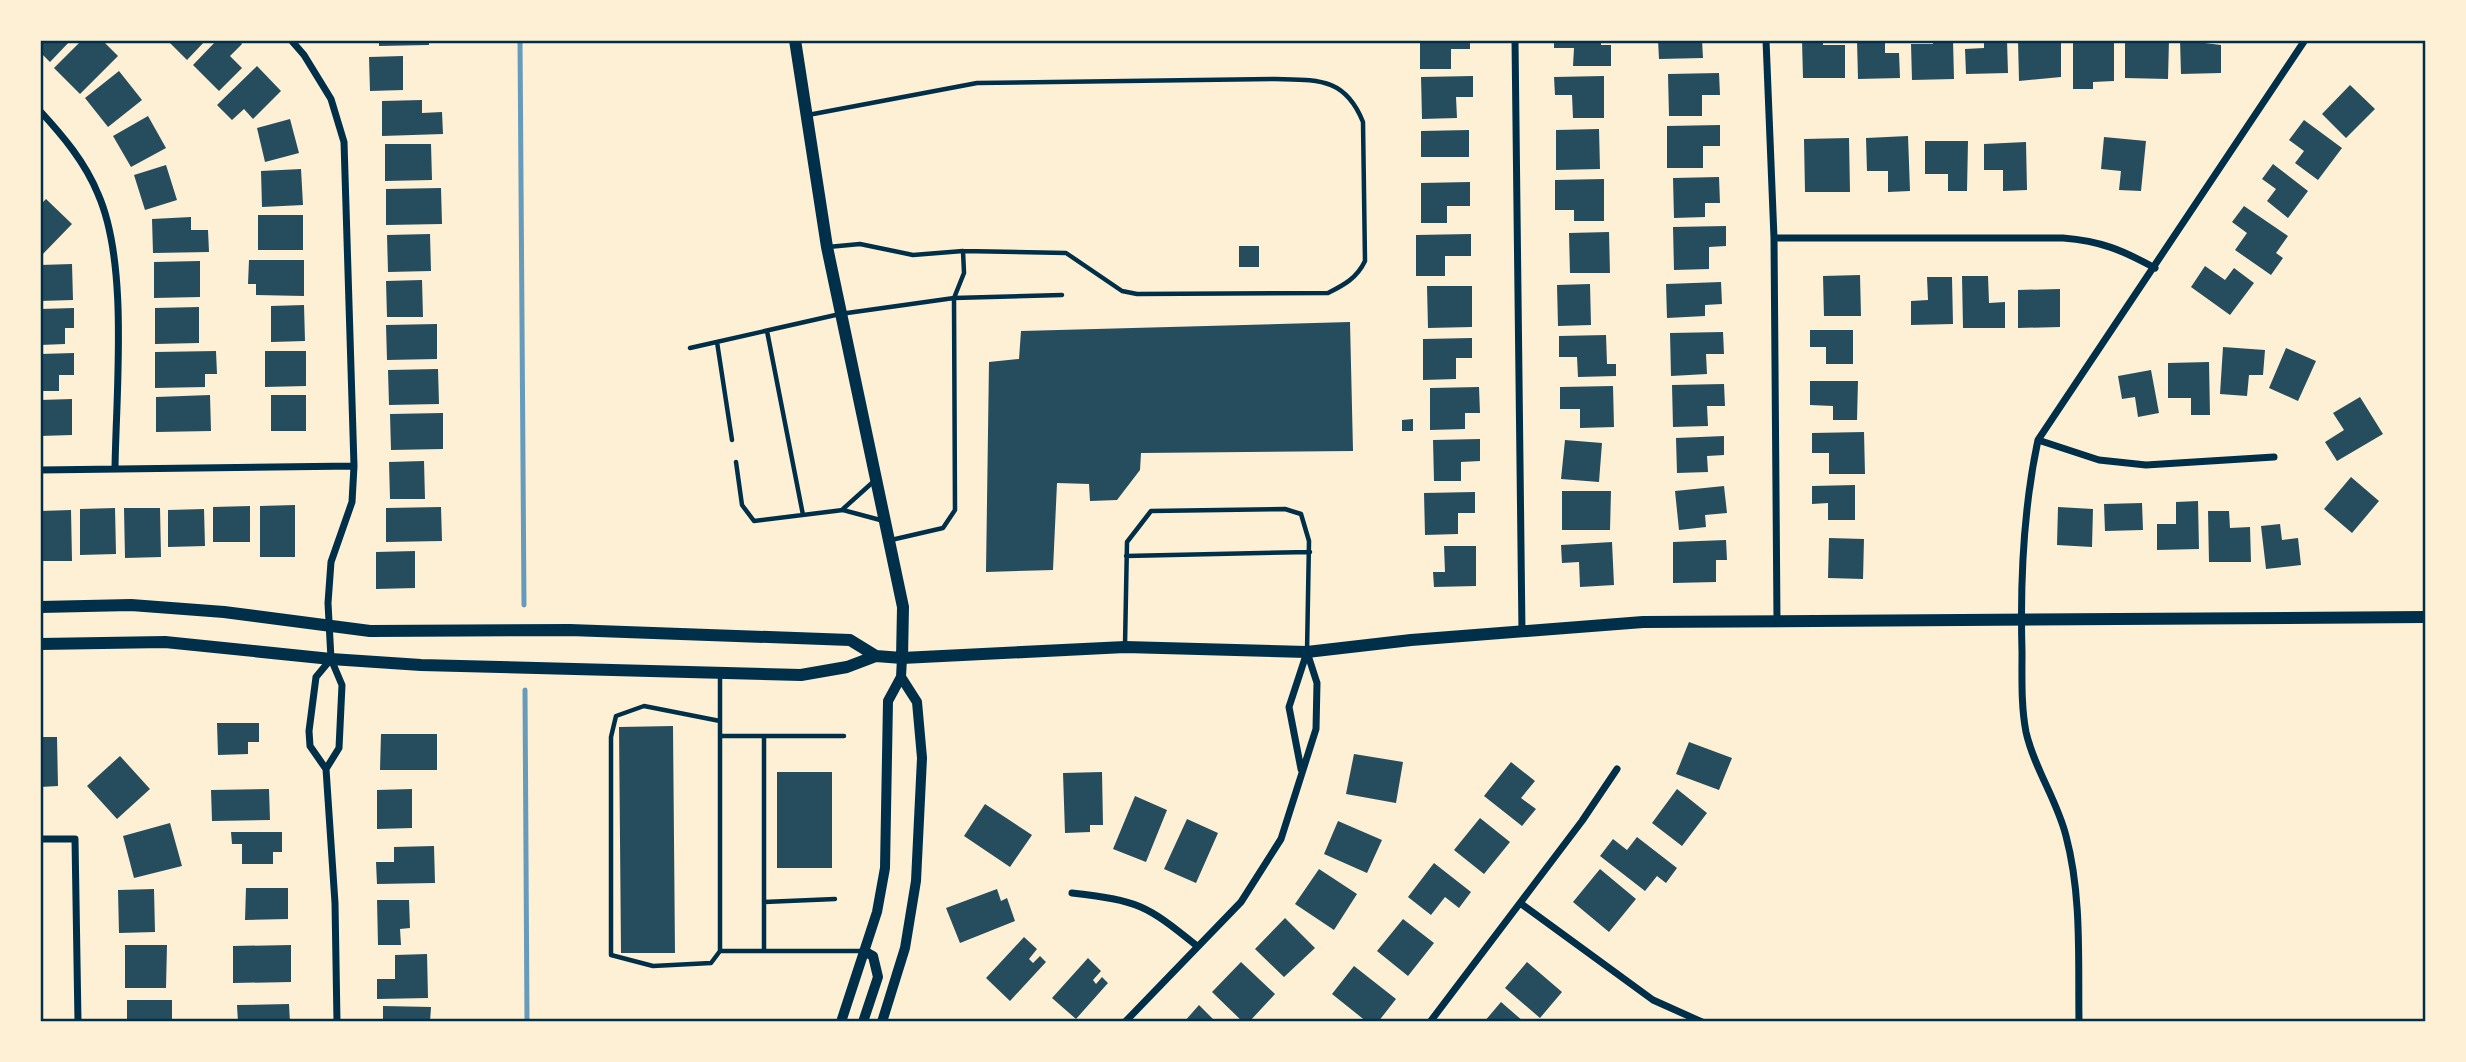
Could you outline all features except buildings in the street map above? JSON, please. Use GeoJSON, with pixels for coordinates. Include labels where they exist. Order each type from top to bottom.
{"type":"FeatureCollection","features":[{"type":"Feature","properties":{"kind":"main road"},"geometry":{"type":"LineString","coordinates":[[795,40],[804,116],[827,247],[903,607],[902,658]]}},
{"type":"Feature","properties":{"kind":"main road"},"geometry":{"type":"LineString","coordinates":[[40,607],[131,605],[224,612],[329,628],[370,631],[570,630],[850,640],[876,656]]}},
{"type":"Feature","properties":{"kind":"main road"},"geometry":{"type":"LineString","coordinates":[[40,644],[165,642],[331,659],[801,675],[847,667],[876,656],[902,658],[1125,647],[1307,652],[1411,640],[1643,622],[2426,617]]}},
{"type":"Feature","properties":{"kind":"street"},"geometry":{"type":"LineString","coordinates":[[291,40],[304,55],[331,99],[344,142],[354,466],[352,502],[331,562],[331,659],[341,679],[342,698],[339,748],[326,769]]}},
{"type":"Feature","properties":{"kind":"street"},"geometry":{"type":"LineString","coordinates":[[1515,40],[1522,633]]}},
{"type":"Feature","properties":{"kind":"street"},"geometry":{"type":"LineString","coordinates":[[1766,40],[1774,238],[1777,621]]}},
{"type":"Feature","properties":{"kind":"street"},"geometry":{"type":"LineString","coordinates":[[2079,1022],[2077,914],[2066,835],[2026,732],[2021,619],[2025,503],[2038,440],[2305,40]]}},
{"type":"Feature","properties":{"kind":"street"},"geometry":{"type":"LineString","coordinates":[[40,111],[70,144],[98,193],[112,237],[116,283],[115,469]]}},
{"type":"Feature","properties":{"kind":"street"},"geometry":{"type":"LineString","coordinates":[[1774,238],[2074,239],[2105,244],[2155,268]]}},
{"type":"Feature","properties":{"kind":"street"},"geometry":{"type":"LineString","coordinates":[[2038,440],[2099,460],[2146,466],[2274,457]]}},
{"type":"Feature","properties":{"kind":"street"},"geometry":{"type":"LineString","coordinates":[[40,470],[354,466]]}},
{"type":"Feature","properties":{"kind":"street"},"geometry":{"type":"LineString","coordinates":[[1301,770],[1289,707],[1307,652]]}},
{"type":"Feature","properties":{"kind":"street"},"geometry":{"type":"LineString","coordinates":[[1125,1022],[1241,902],[1281,839],[1301,770],[1311,752],[1318,704],[1317,683],[1307,652]]}},
{"type":"Feature","properties":{"kind":"street"},"geometry":{"type":"LineString","coordinates":[[841,1022],[877,912],[885,869],[888,701],[901,677],[902,658]]}},
{"type":"Feature","properties":{"kind":"street"},"geometry":{"type":"LineString","coordinates":[[331,659],[316,677],[309,731],[310,746],[326,769],[335,903],[337,1022]]}},
{"type":"Feature","properties":{"kind":"street"},"geometry":{"type":"LineString","coordinates":[[881,1022],[905,948],[916,881],[922,758],[917,702],[901,677]]}},
{"type":"Feature","properties":{"kind":"street"},"geometry":{"type":"LineString","coordinates":[[1430,1022],[1582,821],[1617,769]]}},
{"type":"Feature","properties":{"kind":"street"},"geometry":{"type":"LineString","coordinates":[[40,839],[75,839],[78,1022]]}},
{"type":"Feature","properties":{"kind":"street"},"geometry":{"type":"LineString","coordinates":[[1072,893],[1138,903],[1155,912],[1197,946]]}},
{"type":"Feature","properties":{"kind":"street"},"geometry":{"type":"LineString","coordinates":[[1520,903],[1653,1000],[1702,1022]]}},
{"type":"Feature","properties":{"kind":"street"},"geometry":{"type":"LineString","coordinates":[[863,1022],[878,977],[873,956],[864,951]]}},
{"type":"Feature","properties":{"kind":"lane"},"geometry":{"type":"LineString","coordinates":[[804,116],[977,83],[1275,79],[1321,80],[1342,90],[1356,104],[1363,122],[1365,261],[1360,271],[1348,283],[1328,293],[1137,294],[1122,291],[1066,253],[963,251],[913,255],[860,244],[827,247]]}},
{"type":"Feature","properties":{"kind":"lane"},"geometry":{"type":"LineString","coordinates":[[890,541],[943,528],[955,510],[954,298],[964,273],[963,251]]}},
{"type":"Feature","properties":{"kind":"lane"},"geometry":{"type":"LineString","coordinates":[[690,348],[840,314],[954,298],[1062,295]]}},
{"type":"Feature","properties":{"kind":"lane"},"geometry":{"type":"LineString","coordinates":[[767,331],[803,515]]}},
{"type":"Feature","properties":{"kind":"lane"},"geometry":{"type":"LineString","coordinates":[[717,342],[732,440]]}},
{"type":"Feature","properties":{"kind":"lane"},"geometry":{"type":"LineString","coordinates":[[736,462],[743,505],[754,521],[843,510],[884,521]]}},
{"type":"Feature","properties":{"kind":"lane"},"geometry":{"type":"LineString","coordinates":[[843,510],[875,479]]}},
{"type":"Feature","properties":{"kind":"lane"},"geometry":{"type":"LineString","coordinates":[[1125,647],[1127,542],[1152,511],[1285,509],[1301,514],[1310,552],[1307,652]]}},
{"type":"Feature","properties":{"kind":"lane"},"geometry":{"type":"LineString","coordinates":[[1126,556],[1310,552]]}},
{"type":"Feature","properties":{"kind":"lane"},"geometry":{"type":"LineString","coordinates":[[720,673],[720,720],[720,951],[711,963],[653,966],[611,955],[611,737],[617,716],[644,706],[720,720]]}},
{"type":"Feature","properties":{"kind":"lane"},"geometry":{"type":"LineString","coordinates":[[720,736],[844,736]]}},
{"type":"Feature","properties":{"kind":"lane"},"geometry":{"type":"LineString","coordinates":[[764,736],[764,951]]}},
{"type":"Feature","properties":{"kind":"lane"},"geometry":{"type":"LineString","coordinates":[[764,902],[835,900]]}},
{"type":"Feature","properties":{"kind":"lane"},"geometry":{"type":"LineString","coordinates":[[720,951],[864,951]]}},
{"type":"Feature","properties":{"kind":"waterway"},"geometry":{"type":"LineString","coordinates":[[520,40],[524,605]]}},
{"type":"Feature","properties":{"kind":"waterway"},"geometry":{"type":"LineString","coordinates":[[525,690],[527,1022]]}}]}
